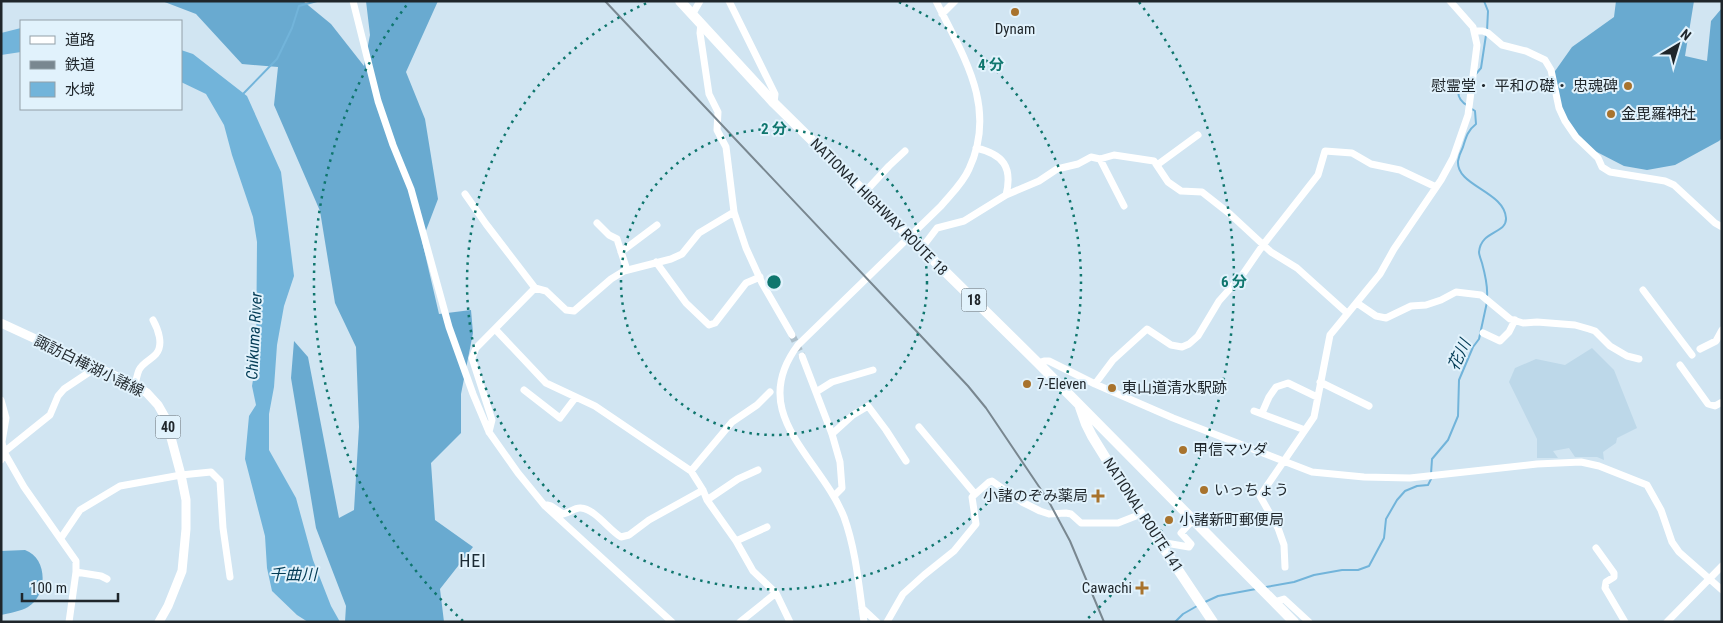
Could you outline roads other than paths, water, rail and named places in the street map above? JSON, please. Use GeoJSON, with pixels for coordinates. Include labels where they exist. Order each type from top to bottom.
{"type":"FeatureCollection","features":[{"type":"Feature","properties":{"kind":"highway","name":"NATIONAL HIGHWAY ROUTE 18"},"geometry":{"type":"LineString","coordinates":[[680,1],[774,103],[1038,363],[1294,622]]}},
{"type":"Feature","properties":{"kind":"highway","name":"NATIONAL ROUTE 141"},"geometry":{"type":"LineString","coordinates":[[1080,406],[1086,424],[1096,442],[1141,514],[1214,622]]}},
{"type":"Feature","properties":{"kind":"highway"},"geometry":{"type":"LineString","coordinates":[[1096,442],[1103,435],[1109,434]]}},
{"type":"Feature","properties":{"kind":"main road","name":"諏訪白樺湖小諸線"},"geometry":{"type":"LineString","coordinates":[[1,323],[135,385],[147,393],[158,405],[166,419],[186,500],[186,529],[182,571],[168,606],[159,622]]}},
{"type":"Feature","properties":{"kind":"street"},"geometry":{"type":"LineString","coordinates":[[353,1],[378,101],[411,189],[449,327],[489,432],[518,473],[545,506],[672,622]]}},
{"type":"Feature","properties":{"kind":"street"},"geometry":{"type":"LineString","coordinates":[[692,15],[700,1]]}},
{"type":"Feature","properties":{"kind":"street"},"geometry":{"type":"LineString","coordinates":[[729,1],[775,94],[774,103]]}},
{"type":"Feature","properties":{"kind":"street"},"geometry":{"type":"LineString","coordinates":[[864,622],[848,529],[834,496],[787,425],[779,399],[780,383],[785,364],[798,344],[941,206],[961,182],[969,168],[976,148],[980,115],[976,89],[972,75],[936,1]]}},
{"type":"Feature","properties":{"kind":"street"},"geometry":{"type":"LineString","coordinates":[[942,14],[955,1]]}},
{"type":"Feature","properties":{"kind":"street"},"geometry":{"type":"LineString","coordinates":[[1285,567],[1284,545],[1281,536],[1260,496],[1314,417],[1330,335],[1380,274],[1394,249],[1436,187],[1453,158],[1468,115],[1476,55],[1475,31],[1450,1]]}},
{"type":"Feature","properties":{"kind":"street"},"geometry":{"type":"LineString","coordinates":[[700,24],[709,94],[718,112],[717,130],[726,147],[734,212],[746,248],[760,278],[792,335]]}},
{"type":"Feature","properties":{"kind":"street"},"geometry":{"type":"LineString","coordinates":[[1475,31],[1488,33],[1502,45],[1526,51],[1545,60],[1551,70],[1562,115],[1570,130],[1598,158],[1602,167],[1610,172],[1665,181],[1674,185],[1715,223],[1722,227]]}},
{"type":"Feature","properties":{"kind":"street"},"geometry":{"type":"LineString","coordinates":[[1157,165],[1198,135]]}},
{"type":"Feature","properties":{"kind":"street"},"geometry":{"type":"LineString","coordinates":[[976,148],[991,152],[1001,160],[1007,171],[1009,182],[1006,195]]}},
{"type":"Feature","properties":{"kind":"street"},"geometry":{"type":"LineString","coordinates":[[864,193],[905,151]]}},
{"type":"Feature","properties":{"kind":"street"},"geometry":{"type":"LineString","coordinates":[[1095,384],[1113,360],[1146,329],[1171,346],[1182,347],[1198,336],[1219,301],[1318,175],[1325,151],[1352,152],[1371,164],[1400,170],[1436,187]]}},
{"type":"Feature","properties":{"kind":"street"},"geometry":{"type":"LineString","coordinates":[[921,249],[937,228],[964,221],[1006,195],[1039,181],[1057,169],[1078,164],[1091,157],[1100,159],[1114,155],[1154,161],[1168,182],[1181,191],[1202,192],[1230,214],[1263,245],[1298,268],[1347,312]]}},
{"type":"Feature","properties":{"kind":"street"},"geometry":{"type":"LineString","coordinates":[[1100,159],[1124,206]]}},
{"type":"Feature","properties":{"kind":"street"},"geometry":{"type":"LineString","coordinates":[[465,194],[536,288],[546,291],[566,310],[574,311],[612,279],[627,270],[682,254],[699,233],[734,212]]}},
{"type":"Feature","properties":{"kind":"street"},"geometry":{"type":"LineString","coordinates":[[597,223],[616,239],[627,270]]}},
{"type":"Feature","properties":{"kind":"street"},"geometry":{"type":"LineString","coordinates":[[621,252],[657,225]]}},
{"type":"Feature","properties":{"kind":"street"},"geometry":{"type":"LineString","coordinates":[[656,262],[686,304],[709,325],[715,323],[746,283],[760,278]]}},
{"type":"Feature","properties":{"kind":"street"},"geometry":{"type":"LineString","coordinates":[[489,432],[492,420],[472,358],[476,348],[536,288]]}},
{"type":"Feature","properties":{"kind":"street"},"geometry":{"type":"LineString","coordinates":[[1643,290],[1692,355]]}},
{"type":"Feature","properties":{"kind":"street"},"geometry":{"type":"LineString","coordinates":[[1357,303],[1376,316],[1386,318],[1411,306],[1426,305],[1456,292],[1481,295],[1510,318],[1523,323],[1537,322],[1575,325],[1590,329],[1595,331],[1610,346],[1627,356],[1639,359]]}},
{"type":"Feature","properties":{"kind":"street"},"geometry":{"type":"LineString","coordinates":[[135,385],[139,369],[156,354],[159,347],[158,330],[153,320]]}},
{"type":"Feature","properties":{"kind":"street"},"geometry":{"type":"LineString","coordinates":[[1483,333],[1500,340],[1509,332],[1515,320]]}},
{"type":"Feature","properties":{"kind":"street"},"geometry":{"type":"LineString","coordinates":[[495,329],[546,383],[595,406],[691,472],[707,500],[736,541],[753,571],[776,593],[790,622]]}},
{"type":"Feature","properties":{"kind":"street"},"geometry":{"type":"LineString","coordinates":[[1700,349],[1716,341],[1722,330]]}},
{"type":"Feature","properties":{"kind":"street"},"geometry":{"type":"LineString","coordinates":[[802,356],[832,434],[840,462],[842,488],[834,496]]}},
{"type":"Feature","properties":{"kind":"street"},"geometry":{"type":"LineString","coordinates":[[1038,363],[1049,361],[1095,384],[1282,462],[1312,472],[1364,477],[1410,478],[1537,464],[1582,462],[1599,466],[1647,485],[1661,510],[1672,542],[1679,552],[1722,590]]}},
{"type":"Feature","properties":{"kind":"street"},"geometry":{"type":"LineString","coordinates":[[1680,365],[1708,404],[1715,406],[1722,402]]}},
{"type":"Feature","properties":{"kind":"street"},"geometry":{"type":"LineString","coordinates":[[3,456],[50,415],[58,396],[64,389],[97,367]]}},
{"type":"Feature","properties":{"kind":"street"},"geometry":{"type":"LineString","coordinates":[[816,392],[832,382],[873,370]]}},
{"type":"Feature","properties":{"kind":"street"},"geometry":{"type":"LineString","coordinates":[[1320,382],[1369,406]]}},
{"type":"Feature","properties":{"kind":"street"},"geometry":{"type":"LineString","coordinates":[[1262,413],[1276,386],[1288,383],[1318,397]]}},
{"type":"Feature","properties":{"kind":"street"},"geometry":{"type":"LineString","coordinates":[[524,390],[560,418],[576,397]]}},
{"type":"Feature","properties":{"kind":"street"},"geometry":{"type":"LineString","coordinates":[[691,472],[732,422],[757,405],[770,392]]}},
{"type":"Feature","properties":{"kind":"street"},"geometry":{"type":"LineString","coordinates":[[1,400],[6,418],[2,442],[3,456],[76,561],[69,622]]}},
{"type":"Feature","properties":{"kind":"street"},"geometry":{"type":"LineString","coordinates":[[832,434],[853,415],[868,406],[906,460]]}},
{"type":"Feature","properties":{"kind":"street"},"geometry":{"type":"LineString","coordinates":[[1254,411],[1305,430]]}},
{"type":"Feature","properties":{"kind":"street"},"geometry":{"type":"LineString","coordinates":[[919,427],[975,494]]}},
{"type":"Feature","properties":{"kind":"street"},"geometry":{"type":"LineString","coordinates":[[707,500],[738,479],[758,470]]}},
{"type":"Feature","properties":{"kind":"street"},"geometry":{"type":"LineString","coordinates":[[61,538],[80,510],[120,486],[181,475],[211,472],[220,481],[223,528],[230,577]]}},
{"type":"Feature","properties":{"kind":"street"},"geometry":{"type":"LineString","coordinates":[[887,622],[903,594],[954,551],[976,524],[972,497],[992,481],[1040,512],[1070,514],[1082,523],[1118,523],[1141,514]]}},
{"type":"Feature","properties":{"kind":"street"},"geometry":{"type":"LineString","coordinates":[[545,506],[551,506],[563,514],[570,514],[574,509],[581,507],[592,512],[621,537],[629,536],[649,520],[703,490]]}},
{"type":"Feature","properties":{"kind":"street"},"geometry":{"type":"LineString","coordinates":[[1160,542],[1189,546],[1191,544],[1189,540],[1181,532],[1193,520]]}},
{"type":"Feature","properties":{"kind":"street"},"geometry":{"type":"LineString","coordinates":[[736,541],[767,527]]}},
{"type":"Feature","properties":{"kind":"street"},"geometry":{"type":"LineString","coordinates":[[1596,548],[1614,573],[1614,576],[1606,582],[1605,588],[1625,622]]}},
{"type":"Feature","properties":{"kind":"street"},"geometry":{"type":"LineString","coordinates":[[1667,622],[1722,566]]}},
{"type":"Feature","properties":{"kind":"street"},"geometry":{"type":"LineString","coordinates":[[76,572],[101,576],[107,579]]}},
{"type":"Feature","properties":{"kind":"street"},"geometry":{"type":"LineString","coordinates":[[740,622],[776,593]]}},
{"type":"Feature","properties":{"kind":"street"},"geometry":{"type":"LineString","coordinates":[[1274,602],[1284,599],[1309,622]]}},
{"type":"Feature","properties":{"kind":"street"},"geometry":{"type":"LineString","coordinates":[[862,608],[877,622]]}},
{"type":"Feature","properties":{"kind":"water"},"geometry":{"type":"Polygon","coordinates":[[[20,28],[20,52],[1,55],[1,33],[20,28]]]}},
{"type":"Feature","properties":{"kind":"water","name":"千曲川"},"geometry":{"type":"Polygon","coordinates":[[[182,50],[193,54],[247,96],[281,172],[294,276],[284,306],[277,345],[274,387],[269,414],[269,450],[296,498],[313,560],[331,606],[340,622],[308,622],[297,615],[272,591],[267,568],[265,536],[245,459],[249,416],[256,405],[252,386],[256,362],[257,242],[253,217],[224,125],[206,94],[182,82],[182,50]]]}},
{"type":"Feature","properties":{"kind":"waterway"},"geometry":{"type":"LineString","coordinates":[[243,94],[277,59],[292,28],[299,6],[317,1]]}},
{"type":"Feature","properties":{"kind":"waterway","name":"花川"},"geometry":{"type":"LineString","coordinates":[[1484,1],[1488,11],[1487,31]]}},
{"type":"Feature","properties":{"kind":"waterway","name":"花川"},"geometry":{"type":"LineString","coordinates":[[1475,75],[1481,68],[1486,35]]}},
{"type":"Feature","properties":{"kind":"waterway","name":"花川"},"geometry":{"type":"LineString","coordinates":[[1468,106],[1460,99],[1458,90],[1460,83],[1471,77]]}},
{"type":"Feature","properties":{"kind":"waterway","name":"花川"},"geometry":{"type":"LineString","coordinates":[[1472,109],[1475,111],[1476,124],[1468,134],[1460,154],[1458,161],[1459,170],[1464,177],[1497,201],[1503,209],[1506,218],[1502,227],[1484,240],[1479,252],[1486,280],[1487,297]]}},
{"type":"Feature","properties":{"kind":"waterway","name":"花川"},"geometry":{"type":"LineString","coordinates":[[1431,474],[1432,459],[1448,440],[1458,416],[1459,380],[1473,347],[1479,339],[1487,302]]}},
{"type":"Feature","properties":{"kind":"waterway","name":"花川"},"geometry":{"type":"LineString","coordinates":[[1266,587],[1294,582],[1314,575],[1342,570],[1358,570],[1369,566],[1384,538],[1386,519],[1397,500],[1405,491],[1417,486],[1428,485],[1431,479]]}},
{"type":"Feature","properties":{"kind":"waterway","name":"花川"},"geometry":{"type":"LineString","coordinates":[[1205,602],[1218,596],[1256,589]]}},
{"type":"Feature","properties":{"kind":"waterway","name":"花川"},"geometry":{"type":"LineString","coordinates":[[1175,622],[1183,614],[1197,606]]}},
{"type":"Feature","properties":{"kind":"tunnel"},"geometry":{"type":"LineString","coordinates":[[792,335],[802,356]]}},
{"type":"Feature","properties":{"kind":"railway"},"geometry":{"type":"LineString","coordinates":[[605,1],[968,386],[986,408],[1048,500],[1070,541],[1104,622]]}},
{"type":"Feature","properties":{"kind":"place","name":"Dynam"},"geometry":{"type":"Point","coordinates":[1015,12]}},
{"type":"Feature","properties":{"kind":"place","name":"慰霊堂・ 平和の礎・ 忠魂碑"},"geometry":{"type":"Point","coordinates":[1628,86]}},
{"type":"Feature","properties":{"kind":"place","name":"金毘羅神社"},"geometry":{"type":"Point","coordinates":[1611,114]}},
{"type":"Feature","properties":{"kind":"place","name":"7-Eleven"},"geometry":{"type":"Point","coordinates":[1027,384]}},
{"type":"Feature","properties":{"kind":"place","name":"東山道清水駅跡"},"geometry":{"type":"Point","coordinates":[1112,388]}},
{"type":"Feature","properties":{"kind":"place","name":"甲信マツダ"},"geometry":{"type":"Point","coordinates":[1183,450]}},
{"type":"Feature","properties":{"kind":"place","name":"いっちょう"},"geometry":{"type":"Point","coordinates":[1204,490]}},
{"type":"Feature","properties":{"kind":"place","name":"小諸のぞみ薬局"},"geometry":{"type":"Point","coordinates":[1098,496]}},
{"type":"Feature","properties":{"kind":"place","name":"小諸新町郵便局"},"geometry":{"type":"Point","coordinates":[1169,520]}},
{"type":"Feature","properties":{"kind":"place","name":"Cawachi"},"geometry":{"type":"Point","coordinates":[1142,588]}},
{"type":"Feature","properties":{"kind":"district","name":"HEI"},"geometry":{"type":"Point","coordinates":[473,560]}},
{"type":"Feature","properties":{"kind":"water label","name":"Chikuma River"},"geometry":{"type":"Point","coordinates":[254,336]}}]}
